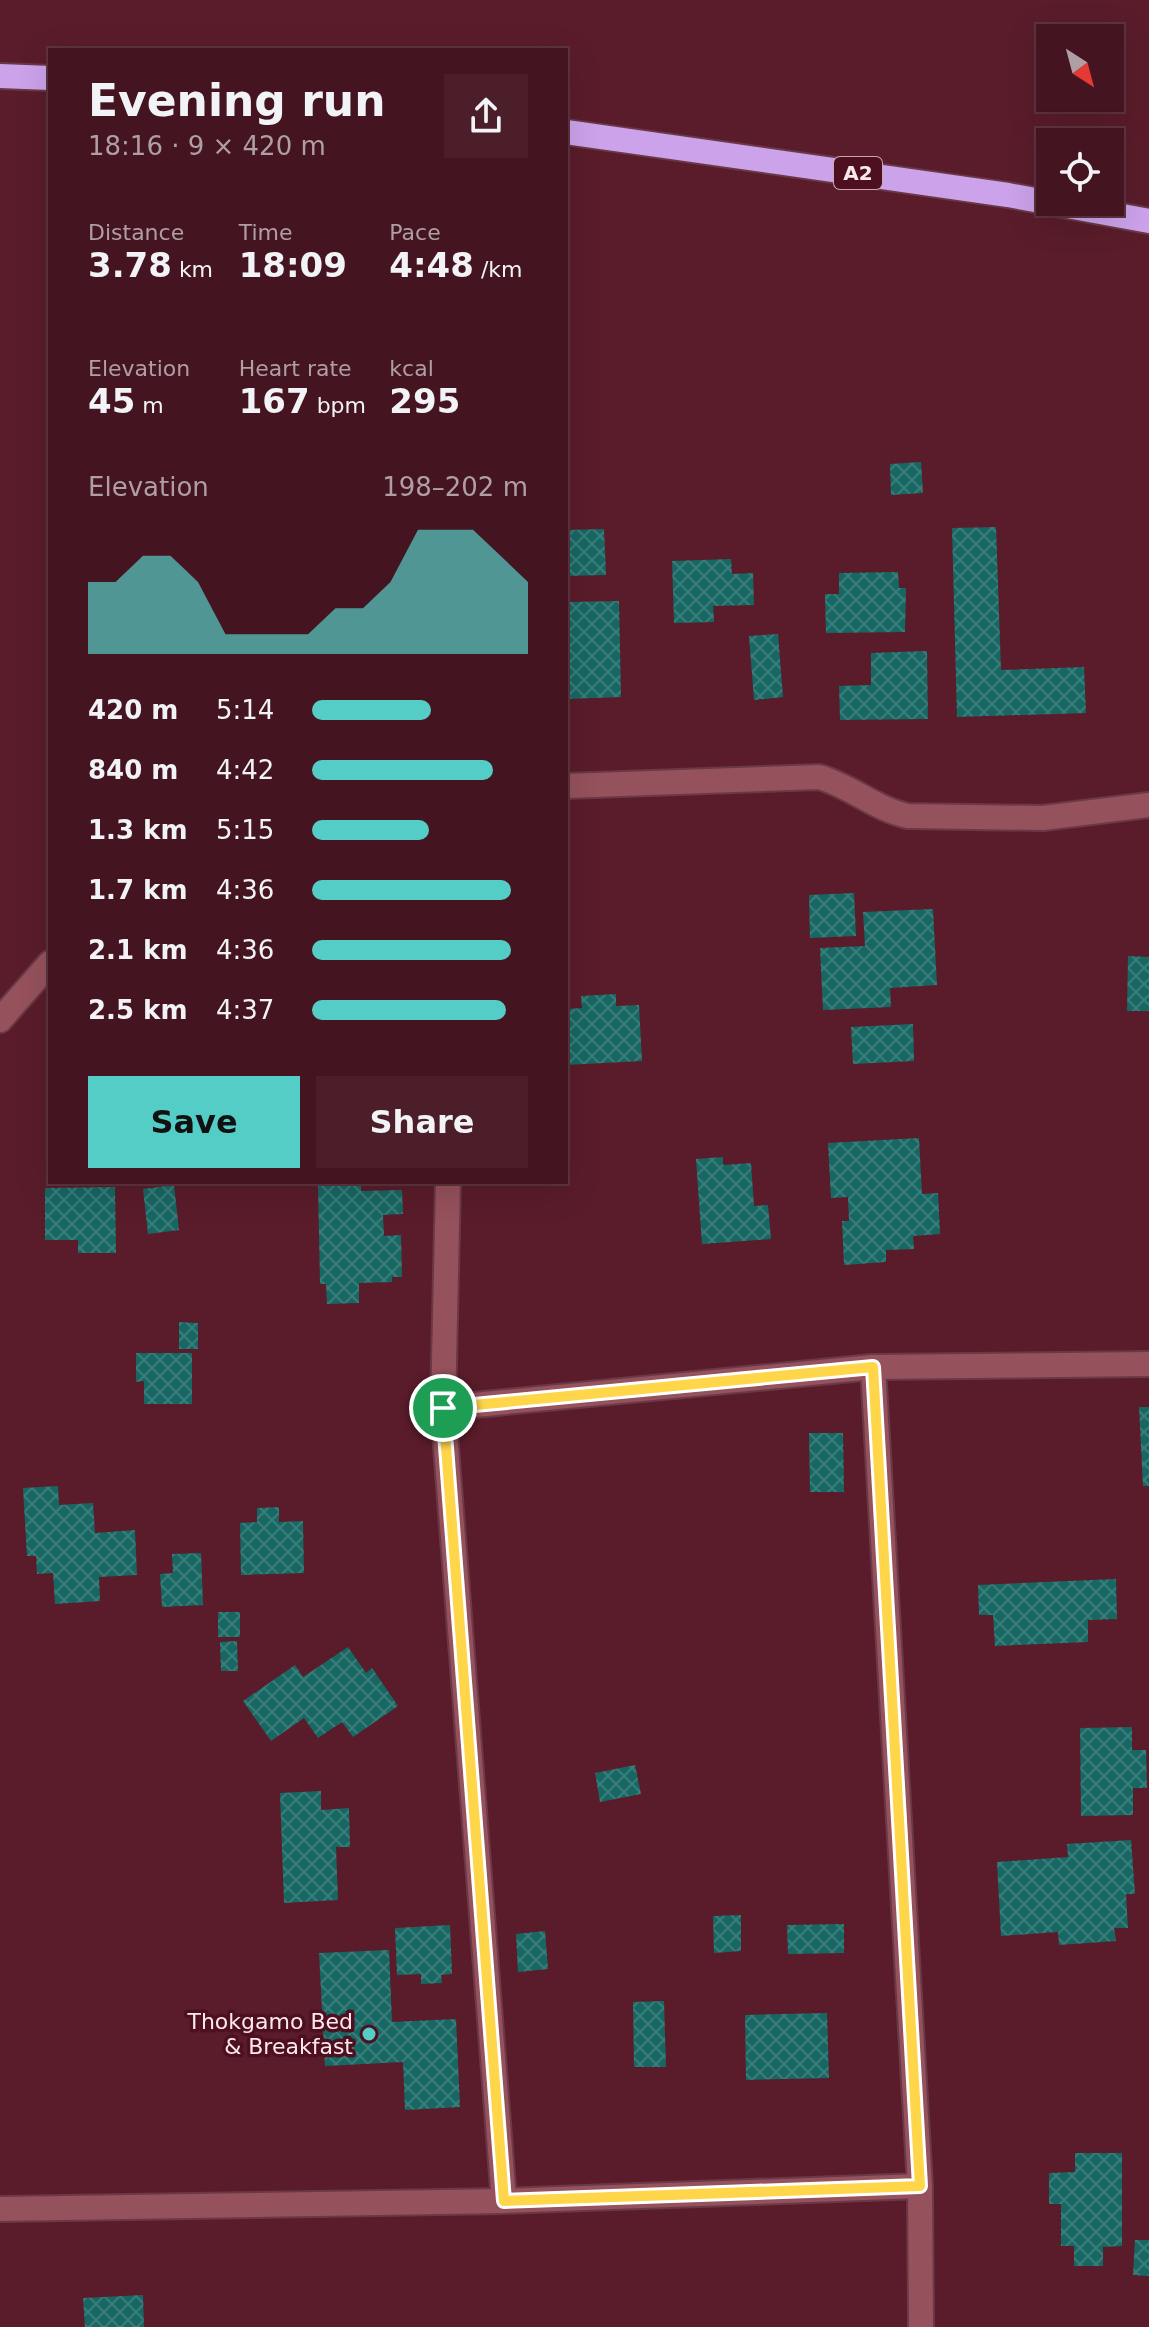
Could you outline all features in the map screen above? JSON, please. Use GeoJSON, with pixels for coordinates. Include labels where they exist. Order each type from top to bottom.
{"type":"FeatureCollection","features":[{"type":"Feature","properties":{"kind":"highway"},"geometry":{"type":"LineString","coordinates":[[0,76],[48,78]]}},
{"type":"Feature","properties":{"kind":"highway","name":"A2"},"geometry":{"type":"LineString","coordinates":[[568,132],[1008,195],[1149,221]]}},
{"type":"Feature","properties":{"kind":"street"},"geometry":{"type":"LineString","coordinates":[[568,786],[819,777],[839,783],[890,812],[908,816],[1043,818],[1149,805]]}},
{"type":"Feature","properties":{"kind":"street"},"geometry":{"type":"LineString","coordinates":[[0,1020],[48,965]]}},
{"type":"Feature","properties":{"kind":"street"},"geometry":{"type":"LineString","coordinates":[[448,1184],[443,1408],[504,2201]]}},
{"type":"Feature","properties":{"kind":"street"},"geometry":{"type":"LineString","coordinates":[[443,1408],[873,1367],[1149,1364]]}},
{"type":"Feature","properties":{"kind":"street"},"geometry":{"type":"LineString","coordinates":[[873,1367],[920,2186],[921,2327]]}},
{"type":"Feature","properties":{"kind":"street"},"geometry":{"type":"LineString","coordinates":[[0,2209],[504,2201],[920,2186]]}},
{"type":"Feature","properties":{"kind":"building"},"geometry":{"type":"Polygon","coordinates":[[[921,462],[923,493],[891,495],[890,464],[921,462]]]}},
{"type":"Feature","properties":{"kind":"building"},"geometry":{"type":"Polygon","coordinates":[[[996,527],[1001,670],[1084,667],[1086,713],[957,717],[952,528],[996,527]]]}},
{"type":"Feature","properties":{"kind":"building"},"geometry":{"type":"Polygon","coordinates":[[[604,529],[606,575],[568,576],[568,530],[604,529]]]}},
{"type":"Feature","properties":{"kind":"building"},"geometry":{"type":"Polygon","coordinates":[[[731,559],[732,574],[753,573],[754,605],[713,606],[714,622],[674,623],[672,561],[731,559]]]}},
{"type":"Feature","properties":{"kind":"building"},"geometry":{"type":"Polygon","coordinates":[[[898,572],[899,588],[906,588],[905,632],[826,633],[825,594],[839,594],[839,573],[898,572]]]}},
{"type":"Feature","properties":{"kind":"building"},"geometry":{"type":"Polygon","coordinates":[[[619,601],[621,697],[568,699],[568,602],[619,601]]]}},
{"type":"Feature","properties":{"kind":"building"},"geometry":{"type":"Polygon","coordinates":[[[778,634],[783,697],[754,700],[749,636],[778,634]]]}},
{"type":"Feature","properties":{"kind":"building"},"geometry":{"type":"Polygon","coordinates":[[[927,651],[928,719],[840,720],[839,686],[871,685],[871,653],[927,651]]]}},
{"type":"Feature","properties":{"kind":"building"},"geometry":{"type":"Polygon","coordinates":[[[854,893],[856,936],[810,938],[809,895],[854,893]]]}},
{"type":"Feature","properties":{"kind":"building"},"geometry":{"type":"Polygon","coordinates":[[[933,909],[937,985],[890,988],[891,1007],[823,1010],[820,948],[865,946],[863,912],[933,909]]]}},
{"type":"Feature","properties":{"kind":"building"},"geometry":{"type":"Polygon","coordinates":[[[1128,956],[1149,957],[1149,1011],[1127,1011],[1128,956]]]}},
{"type":"Feature","properties":{"kind":"building"},"geometry":{"type":"Polygon","coordinates":[[[616,994],[616,1006],[639,1005],[642,1061],[568,1065],[568,1009],[582,1008],[581,996],[616,994]]]}},
{"type":"Feature","properties":{"kind":"building"},"geometry":{"type":"Polygon","coordinates":[[[913,1024],[914,1061],[853,1064],[851,1027],[913,1024]]]}},
{"type":"Feature","properties":{"kind":"building"},"geometry":{"type":"Polygon","coordinates":[[[919,1138],[922,1194],[938,1193],[940,1234],[913,1236],[914,1249],[886,1250],[886,1262],[844,1265],[842,1221],[849,1221],[848,1197],[831,1198],[828,1143],[919,1138]]]}},
{"type":"Feature","properties":{"kind":"building"},"geometry":{"type":"Polygon","coordinates":[[[723,1157],[723,1165],[751,1163],[754,1206],[768,1205],[771,1239],[702,1244],[696,1159],[723,1157]]]}},
{"type":"Feature","properties":{"kind":"building"},"geometry":{"type":"Polygon","coordinates":[[[318,1184],[361,1184],[361,1191],[402,1190],[403,1214],[383,1215],[384,1236],[401,1235],[402,1277],[392,1277],[392,1282],[359,1283],[359,1303],[327,1304],[326,1284],[320,1284],[318,1184]]]}},
{"type":"Feature","properties":{"kind":"building"},"geometry":{"type":"Polygon","coordinates":[[[174,1185],[179,1230],[148,1234],[143,1189],[174,1185]]]}},
{"type":"Feature","properties":{"kind":"building"},"geometry":{"type":"Polygon","coordinates":[[[115,1187],[116,1253],[78,1253],[78,1240],[45,1240],[45,1188],[115,1187]]]}},
{"type":"Feature","properties":{"kind":"building"},"geometry":{"type":"Polygon","coordinates":[[[179,1322],[198,1323],[198,1349],[179,1349],[179,1322]]]}},
{"type":"Feature","properties":{"kind":"building"},"geometry":{"type":"Polygon","coordinates":[[[136,1353],[192,1353],[192,1404],[144,1404],[144,1381],[136,1382],[136,1353]]]}},
{"type":"Feature","properties":{"kind":"building"},"geometry":{"type":"Polygon","coordinates":[[[1139,1407],[1149,1407],[1149,1486],[1143,1486],[1139,1407]]]}},
{"type":"Feature","properties":{"kind":"building"},"geometry":{"type":"Polygon","coordinates":[[[809,1433],[843,1433],[844,1492],[810,1492],[809,1433]]]}},
{"type":"Feature","properties":{"kind":"building"},"geometry":{"type":"Polygon","coordinates":[[[58,1486],[59,1505],[93,1503],[95,1533],[135,1530],[137,1575],[99,1577],[100,1601],[55,1604],[53,1573],[37,1574],[36,1556],[27,1556],[23,1488],[58,1486]]]}},
{"type":"Feature","properties":{"kind":"building"},"geometry":{"type":"Polygon","coordinates":[[[279,1507],[279,1522],[303,1521],[304,1573],[241,1575],[240,1523],[257,1522],[257,1508],[279,1507]]]}},
{"type":"Feature","properties":{"kind":"building"},"geometry":{"type":"Polygon","coordinates":[[[201,1553],[203,1605],[162,1607],[160,1574],[173,1573],[172,1554],[201,1553]]]}},
{"type":"Feature","properties":{"kind":"building"},"geometry":{"type":"Polygon","coordinates":[[[1116,1579],[1117,1619],[1088,1620],[1088,1642],[995,1646],[993,1615],[979,1615],[978,1585],[1116,1579]]]}},
{"type":"Feature","properties":{"kind":"building"},"geometry":{"type":"Polygon","coordinates":[[[218,1612],[240,1612],[240,1637],[218,1637],[218,1612]]]}},
{"type":"Feature","properties":{"kind":"building"},"geometry":{"type":"Polygon","coordinates":[[[237,1641],[238,1671],[221,1671],[220,1642],[237,1641]]]}},
{"type":"Feature","properties":{"kind":"building"},"geometry":{"type":"Polygon","coordinates":[[[348,1647],[366,1673],[372,1668],[398,1706],[353,1737],[342,1722],[318,1738],[304,1718],[271,1741],[243,1701],[295,1665],[303,1677],[348,1647]]]}},
{"type":"Feature","properties":{"kind":"building"},"geometry":{"type":"Polygon","coordinates":[[[1132,1727],[1132,1750],[1146,1750],[1147,1788],[1133,1788],[1133,1815],[1081,1816],[1080,1728],[1132,1727]]]}},
{"type":"Feature","properties":{"kind":"building"},"geometry":{"type":"Polygon","coordinates":[[[635,1765],[641,1794],[600,1802],[595,1773],[635,1765]]]}},
{"type":"Feature","properties":{"kind":"building"},"geometry":{"type":"Polygon","coordinates":[[[321,1791],[321,1810],[349,1808],[350,1847],[336,1847],[338,1900],[284,1903],[280,1793],[321,1791]]]}},
{"type":"Feature","properties":{"kind":"building"},"geometry":{"type":"Polygon","coordinates":[[[1131,1840],[1135,1894],[1126,1894],[1128,1928],[1114,1928],[1116,1941],[1059,1945],[1058,1932],[1001,1936],[997,1862],[1068,1857],[1067,1844],[1131,1840]]]}},
{"type":"Feature","properties":{"kind":"building"},"geometry":{"type":"Polygon","coordinates":[[[741,1915],[741,1951],[714,1953],[713,1916],[741,1915]]]}},
{"type":"Feature","properties":{"kind":"building"},"geometry":{"type":"Polygon","coordinates":[[[844,1924],[844,1953],[788,1954],[787,1925],[844,1924]]]}},
{"type":"Feature","properties":{"kind":"building"},"geometry":{"type":"Polygon","coordinates":[[[450,1925],[452,1974],[441,1975],[442,1983],[421,1984],[421,1974],[397,1975],[395,1928],[450,1925]]]}},
{"type":"Feature","properties":{"kind":"building"},"geometry":{"type":"Polygon","coordinates":[[[545,1931],[548,1969],[518,1972],[516,1934],[545,1931]]]}},
{"type":"Feature","properties":{"kind":"building"},"geometry":{"type":"Polygon","coordinates":[[[389,1950],[392,2022],[456,2019],[460,2107],[405,2110],[403,2062],[325,2066],[319,1953],[389,1950]]]}},
{"type":"Feature","properties":{"kind":"building"},"geometry":{"type":"Polygon","coordinates":[[[664,2001],[666,2067],[634,2067],[633,2002],[664,2001]]]}},
{"type":"Feature","properties":{"kind":"building"},"geometry":{"type":"Polygon","coordinates":[[[827,2013],[829,2078],[746,2080],[745,2015],[827,2013]]]}},
{"type":"Feature","properties":{"kind":"building"},"geometry":{"type":"Polygon","coordinates":[[[1075,2153],[1122,2153],[1122,2246],[1103,2247],[1103,2266],[1074,2266],[1074,2246],[1061,2246],[1061,2204],[1049,2204],[1049,2173],[1075,2172],[1075,2153]]]}},
{"type":"Feature","properties":{"kind":"building"},"geometry":{"type":"Polygon","coordinates":[[[1135,2240],[1149,2240],[1149,2276],[1133,2275],[1135,2240]]]}},
{"type":"Feature","properties":{"kind":"building"},"geometry":{"type":"Polygon","coordinates":[[[143,2295],[144,2327],[85,2327],[83,2298],[143,2295]]]}},
{"type":"Feature","properties":{"kind":"place","name":"Thokgamo Bed & Breakfast"},"geometry":{"type":"Point","coordinates":[369,2034]}},
{"type":"Feature","properties":{"kind":"route"},"geometry":{"type":"LineString","coordinates":[[873,1367],[920,2186],[504,2201],[443,1408],[873,1367]]}}]}
